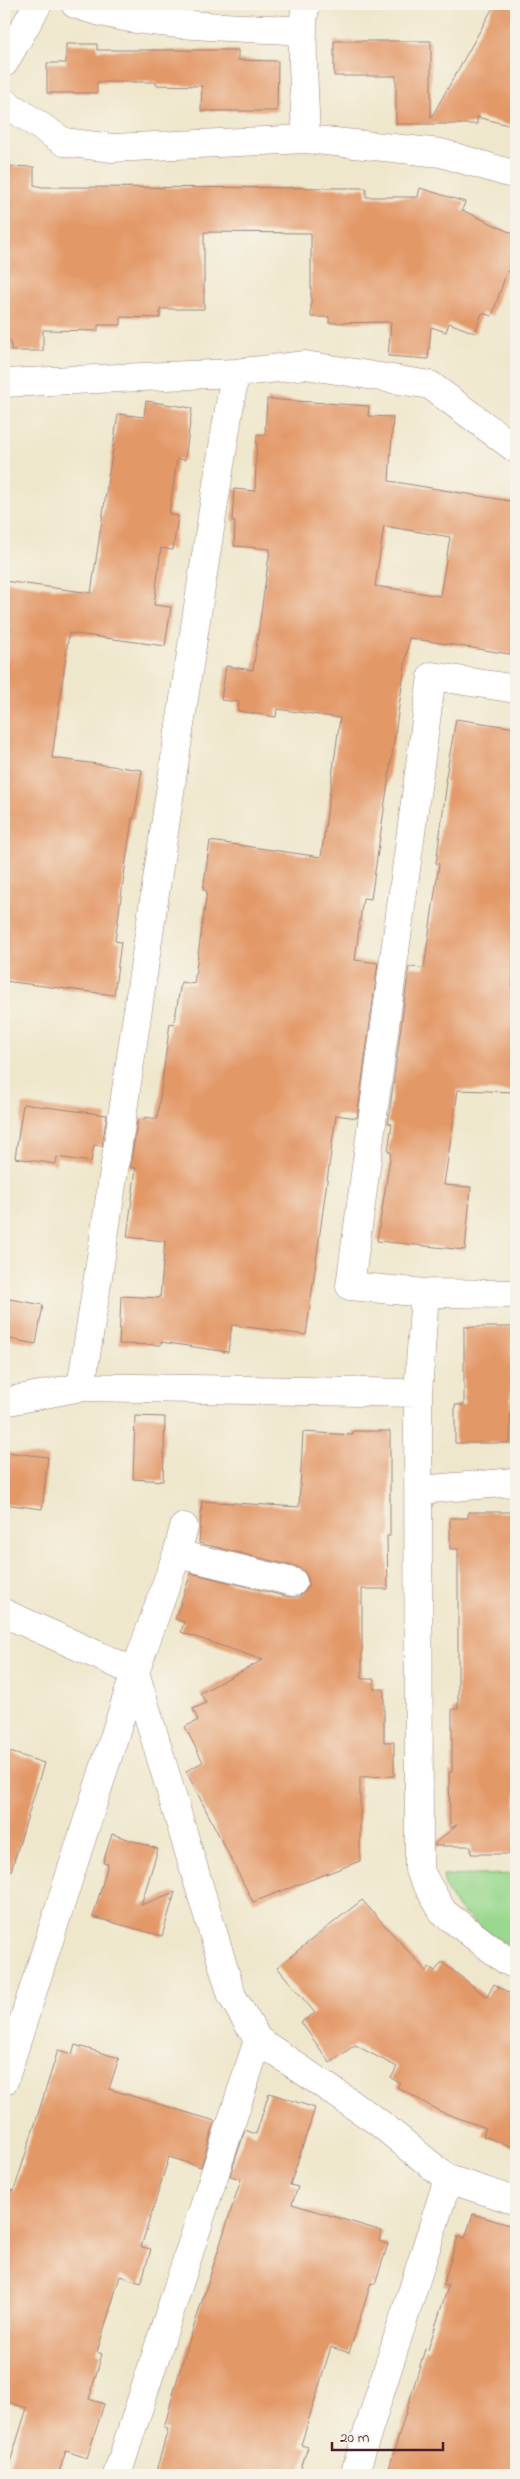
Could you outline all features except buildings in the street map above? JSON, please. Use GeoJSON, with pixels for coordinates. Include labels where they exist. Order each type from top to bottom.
{"type":"FeatureCollection","features":[{"type":"Feature","properties":{"kind":"street"},"geometry":{"type":"LineString","coordinates":[[4,63],[38,4]]}},
{"type":"Feature","properties":{"kind":"street"},"geometry":{"type":"LineString","coordinates":[[75,4],[110,15],[174,22],[303,31]]}},
{"type":"Feature","properties":{"kind":"street"},"geometry":{"type":"LineString","coordinates":[[306,138],[303,31],[304,9],[307,4]]}},
{"type":"Feature","properties":{"kind":"street"},"geometry":{"type":"LineString","coordinates":[[4,102],[64,142],[112,148],[306,138],[441,153],[516,175]]}},
{"type":"Feature","properties":{"kind":"street"},"geometry":{"type":"LineString","coordinates":[[4,385],[235,374],[305,365],[430,385],[516,449]]}},
{"type":"Feature","properties":{"kind":"street"},"geometry":{"type":"LineString","coordinates":[[81,1387],[120,1140],[202,572],[235,374]]}},
{"type":"Feature","properties":{"kind":"street"},"geometry":{"type":"LineString","coordinates":[[516,689],[432,676],[350,1286],[425,1293],[516,1294]]}},
{"type":"Feature","properties":{"kind":"street"},"geometry":{"type":"LineString","coordinates":[[425,1293],[418,1393],[419,1870],[443,1912],[507,1961],[516,1964]]}},
{"type":"Feature","properties":{"kind":"street"},"geometry":{"type":"LineString","coordinates":[[4,1402],[81,1387],[418,1393]]}},
{"type":"Feature","properties":{"kind":"street"},"geometry":{"type":"LineString","coordinates":[[419,1490],[516,1482]]}},
{"type":"Feature","properties":{"kind":"street"},"geometry":{"type":"LineString","coordinates":[[4,2081],[136,1672],[177,1554],[184,1526]]}},
{"type":"Feature","properties":{"kind":"street"},"geometry":{"type":"LineString","coordinates":[[177,1554],[293,1582]]}},
{"type":"Feature","properties":{"kind":"street"},"geometry":{"type":"LineString","coordinates":[[4,1613],[136,1672],[232,1996],[258,2040],[378,2122],[448,2179],[516,2201]]}},
{"type":"Feature","properties":{"kind":"street"},"geometry":{"type":"LineString","coordinates":[[117,2475],[258,2040]]}},
{"type":"Feature","properties":{"kind":"street"},"geometry":{"type":"LineString","coordinates":[[354,2475],[448,2179]]}},
{"type":"Feature","properties":{"kind":"green space"},"geometry":{"type":"Polygon","coordinates":[[[516,1874],[516,1951],[461,1911],[446,1889],[443,1876],[516,1874]]]}}]}
